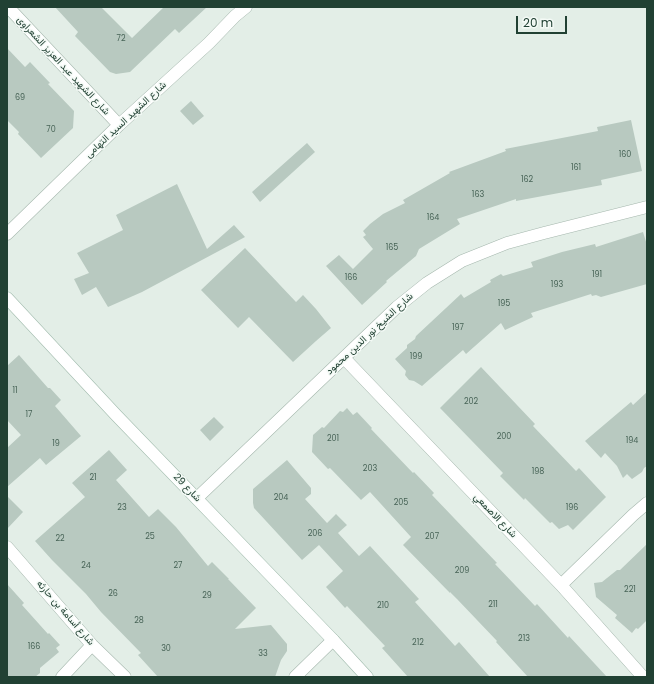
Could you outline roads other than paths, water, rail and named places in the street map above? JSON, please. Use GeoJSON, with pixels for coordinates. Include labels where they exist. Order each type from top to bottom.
{"type":"FeatureCollection","features":[{"type":"Feature","properties":{"kind":"street","name":"شارع الشهيد عبد العزيز الشعراوى"},"geometry":{"type":"LineString","coordinates":[[8,7],[119,125]]}},
{"type":"Feature","properties":{"kind":"street","name":"شارع الشهيد السيد التهامى"},"geometry":{"type":"LineString","coordinates":[[7,234],[119,125],[246,7]]}},
{"type":"Feature","properties":{"kind":"street","name":"شارع الشيخ نور الدين محمود"},"geometry":{"type":"LineString","coordinates":[[196,498],[397,307],[427,283],[462,261],[507,243],[647,207]]}},
{"type":"Feature","properties":{"kind":"street","name":"شارع 29"},"geometry":{"type":"LineString","coordinates":[[7,298],[116,415],[368,677]]}},
{"type":"Feature","properties":{"kind":"street","name":"شارع الاصمعي"},"geometry":{"type":"LineString","coordinates":[[344,358],[561,585],[643,677]]}},
{"type":"Feature","properties":{"kind":"street"},"geometry":{"type":"LineString","coordinates":[[561,585],[647,503]]}},
{"type":"Feature","properties":{"kind":"street","name":"شارع أسامة بن حارثه"},"geometry":{"type":"LineString","coordinates":[[7,547],[92,644],[125,677]]}},
{"type":"Feature","properties":{"kind":"street"},"geometry":{"type":"LineString","coordinates":[[296,677],[333,640]]}},
{"type":"Feature","properties":{"kind":"street"},"geometry":{"type":"LineString","coordinates":[[62,677],[92,644]]}}]}
